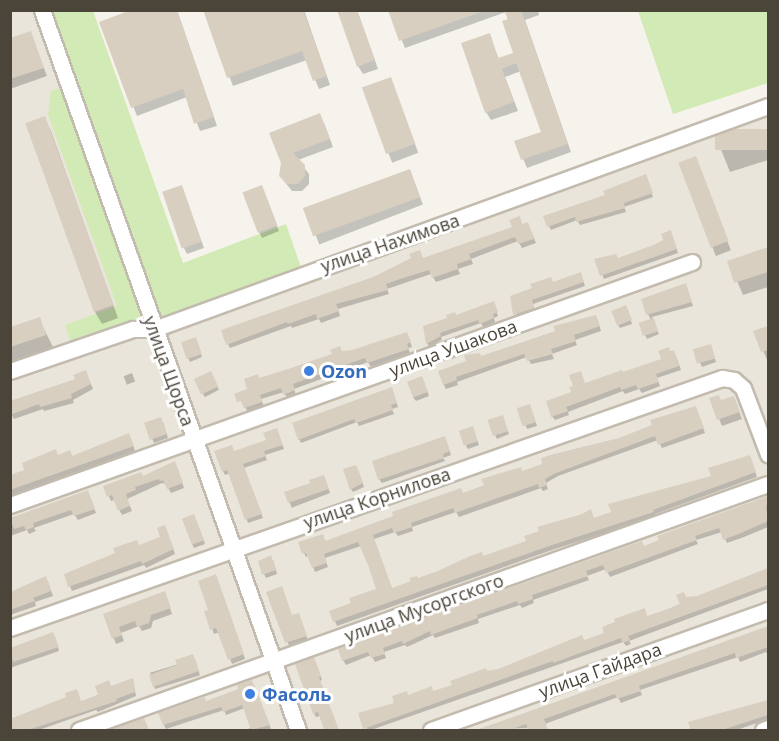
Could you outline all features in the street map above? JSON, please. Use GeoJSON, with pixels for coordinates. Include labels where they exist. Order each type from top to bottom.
{"type":"FeatureCollection","features":[{"type":"Feature","properties":{"kind":"street","name":"улица Щорса"},"geometry":{"type":"LineString","coordinates":[[42,10],[298,730]]}},
{"type":"Feature","properties":{"kind":"street","name":"улица Нахимова"},"geometry":{"type":"LineString","coordinates":[[10,371],[133,329],[154,329],[768,106]]}},
{"type":"Feature","properties":{"kind":"street","name":"улица Ушакова"},"geometry":{"type":"LineString","coordinates":[[10,506],[692,262]]}},
{"type":"Feature","properties":{"kind":"street","name":"улица Корнилова"},"geometry":{"type":"LineString","coordinates":[[10,628],[722,378],[734,380],[743,388],[768,454]]}},
{"type":"Feature","properties":{"kind":"street","name":"улица Мусоргского"},"geometry":{"type":"LineString","coordinates":[[79,730],[768,484]]}},
{"type":"Feature","properties":{"kind":"street","name":"улица Гайдара"},"geometry":{"type":"LineString","coordinates":[[430,730],[768,610]]}},
{"type":"Feature","properties":{"kind":"street"},"geometry":{"type":"LineString","coordinates":[[763,730],[768,728]]}},
{"type":"Feature","properties":{"kind":"shaded area"},"geometry":{"type":"Polygon","coordinates":[[[10,11],[41,11],[154,329],[768,109],[768,730],[11,730],[10,11]]]}},
{"type":"Feature","properties":{"kind":"green space"},"geometry":{"type":"Polygon","coordinates":[[[43,11],[93,11],[183,263],[286,224],[303,273],[73,349],[65,325],[117,306],[48,115],[51,91],[69,85],[43,11]]]}},
{"type":"Feature","properties":{"kind":"green space"},"geometry":{"type":"Polygon","coordinates":[[[638,11],[768,11],[768,83],[673,114],[638,11]]]}},
{"type":"Feature","properties":{"kind":"building"},"geometry":{"type":"Polygon","coordinates":[[[131,10],[177,10],[214,117],[194,124],[183,89],[131,108],[99,22],[131,10]]]}},
{"type":"Feature","properties":{"kind":"building"},"geometry":{"type":"Polygon","coordinates":[[[203,10],[303,10],[327,76],[313,81],[302,51],[227,78],[203,10]]]}},
{"type":"Feature","properties":{"kind":"building"},"geometry":{"type":"Polygon","coordinates":[[[337,10],[357,10],[375,60],[357,67],[337,10]]]}},
{"type":"Feature","properties":{"kind":"building"},"geometry":{"type":"Polygon","coordinates":[[[388,10],[481,10],[481,12],[399,41],[388,10]]]}},
{"type":"Feature","properties":{"kind":"building"},"geometry":{"type":"Polygon","coordinates":[[[504,10],[521,10],[568,144],[521,160],[514,141],[541,132],[516,63],[502,69],[514,102],[485,113],[461,43],[490,33],[498,58],[513,53],[502,21],[508,19],[504,10]]]}},
{"type":"Feature","properties":{"kind":"building"},"geometry":{"type":"Polygon","coordinates":[[[31,31],[44,68],[10,79],[10,38],[31,31]]]}},
{"type":"Feature","properties":{"kind":"building"},"geometry":{"type":"Polygon","coordinates":[[[391,77],[415,144],[386,154],[362,88],[391,77]]]}},
{"type":"Feature","properties":{"kind":"building"},"geometry":{"type":"Polygon","coordinates":[[[320,113],[330,139],[293,153],[305,165],[305,176],[298,184],[287,184],[279,176],[281,163],[269,133],[320,113]]]}},
{"type":"Feature","properties":{"kind":"building"},"geometry":{"type":"Polygon","coordinates":[[[45,116],[114,305],[94,312],[25,123],[45,116]]]}},
{"type":"Feature","properties":{"kind":"building"},"geometry":{"type":"Polygon","coordinates":[[[715,129],[768,129],[768,150],[715,150],[715,129]]]}},
{"type":"Feature","properties":{"kind":"building"},"geometry":{"type":"Polygon","coordinates":[[[696,156],[729,241],[711,248],[678,163],[696,156]]]}},
{"type":"Feature","properties":{"kind":"building"},"geometry":{"type":"Polygon","coordinates":[[[410,169],[420,197],[313,236],[303,208],[410,169]]]}},
{"type":"Feature","properties":{"kind":"building"},"geometry":{"type":"Polygon","coordinates":[[[646,174],[653,193],[624,203],[625,208],[576,222],[575,217],[547,227],[543,216],[605,195],[603,191],[646,174]]]}},
{"type":"Feature","properties":{"kind":"building"},"geometry":{"type":"Polygon","coordinates":[[[182,185],[202,242],[182,249],[162,192],[182,185]]]}},
{"type":"Feature","properties":{"kind":"building"},"geometry":{"type":"Polygon","coordinates":[[[262,185],[277,225],[258,233],[242,193],[262,185]]]}},
{"type":"Feature","properties":{"kind":"building"},"geometry":{"type":"Polygon","coordinates":[[[520,216],[522,224],[528,222],[534,239],[518,244],[515,237],[469,254],[471,259],[457,264],[458,269],[432,278],[429,270],[400,279],[386,284],[388,290],[336,304],[339,311],[317,319],[316,314],[288,324],[287,322],[226,345],[221,330],[373,277],[411,258],[409,254],[420,250],[423,258],[512,227],[509,220],[520,216]]]}},
{"type":"Feature","properties":{"kind":"building"},"geometry":{"type":"Polygon","coordinates":[[[671,230],[677,249],[600,276],[594,259],[616,254],[618,258],[656,244],[663,240],[661,234],[671,230]]]}},
{"type":"Feature","properties":{"kind":"building"},"geometry":{"type":"Polygon","coordinates":[[[768,247],[768,272],[734,283],[727,261],[768,247]]]}},
{"type":"Feature","properties":{"kind":"building"},"geometry":{"type":"Polygon","coordinates":[[[581,272],[584,282],[532,300],[534,308],[513,315],[510,296],[532,288],[530,284],[551,277],[553,282],[581,272]]]}},
{"type":"Feature","properties":{"kind":"building"},"geometry":{"type":"Polygon","coordinates":[[[686,283],[692,302],[646,315],[641,299],[686,283]]]}},
{"type":"Feature","properties":{"kind":"building"},"geometry":{"type":"Polygon","coordinates":[[[494,301],[498,312],[493,314],[494,318],[480,324],[478,320],[440,333],[441,336],[426,344],[423,326],[447,318],[446,315],[455,312],[456,315],[494,301]]]}},
{"type":"Feature","properties":{"kind":"building"},"geometry":{"type":"Polygon","coordinates":[[[626,305],[632,320],[617,326],[611,311],[626,305]]]}},
{"type":"Feature","properties":{"kind":"building"},"geometry":{"type":"Polygon","coordinates":[[[596,315],[600,326],[574,335],[576,341],[551,349],[553,354],[527,361],[524,354],[456,377],[457,380],[443,385],[438,371],[466,361],[464,355],[480,353],[481,356],[555,331],[553,326],[596,315]]]}},
{"type":"Feature","properties":{"kind":"building"},"geometry":{"type":"Polygon","coordinates":[[[40,317],[46,335],[10,347],[10,327],[40,317]]]}},
{"type":"Feature","properties":{"kind":"building"},"geometry":{"type":"Polygon","coordinates":[[[654,318],[658,331],[643,336],[639,323],[654,318]]]}},
{"type":"Feature","properties":{"kind":"building"},"geometry":{"type":"Polygon","coordinates":[[[768,326],[768,350],[761,352],[753,331],[768,326]]]}},
{"type":"Feature","properties":{"kind":"building"},"geometry":{"type":"Polygon","coordinates":[[[407,332],[411,342],[407,344],[409,349],[367,363],[365,358],[323,373],[293,384],[295,390],[283,395],[281,388],[260,395],[262,402],[244,408],[241,401],[237,402],[234,394],[247,389],[244,379],[258,374],[259,378],[332,354],[330,350],[340,346],[342,351],[352,350],[407,332]]]}},
{"type":"Feature","properties":{"kind":"building"},"geometry":{"type":"Polygon","coordinates":[[[196,337],[202,354],[187,359],[181,342],[196,337]]]}},
{"type":"Feature","properties":{"kind":"building"},"geometry":{"type":"Polygon","coordinates":[[[711,344],[715,358],[697,364],[693,349],[711,344]]]}},
{"type":"Feature","properties":{"kind":"building"},"geometry":{"type":"Polygon","coordinates":[[[669,347],[670,351],[674,350],[679,366],[656,374],[659,382],[638,389],[636,385],[621,390],[620,387],[566,407],[568,411],[551,417],[546,401],[571,392],[569,387],[573,386],[569,375],[581,371],[585,383],[661,359],[658,351],[669,347]]]}},
{"type":"Feature","properties":{"kind":"building"},"geometry":{"type":"Polygon","coordinates":[[[86,370],[91,384],[71,394],[72,398],[40,407],[39,404],[10,415],[10,401],[75,379],[73,375],[86,370]]]}},
{"type":"Feature","properties":{"kind":"building"},"geometry":{"type":"Polygon","coordinates":[[[211,371],[218,386],[201,394],[194,379],[211,371]]]}},
{"type":"Feature","properties":{"kind":"building"},"geometry":{"type":"Polygon","coordinates":[[[422,376],[428,392],[413,398],[407,382],[422,376]]]}},
{"type":"Feature","properties":{"kind":"building"},"geometry":{"type":"Polygon","coordinates":[[[392,387],[397,403],[391,405],[393,410],[356,423],[354,419],[298,440],[292,423],[392,387]]]}},
{"type":"Feature","properties":{"kind":"building"},"geometry":{"type":"Polygon","coordinates":[[[719,395],[721,400],[734,396],[740,412],[717,420],[709,398],[719,395]]]}},
{"type":"Feature","properties":{"kind":"building"},"geometry":{"type":"Polygon","coordinates":[[[530,404],[536,422],[523,426],[517,408],[530,404]]]}},
{"type":"Feature","properties":{"kind":"building"},"geometry":{"type":"Polygon","coordinates":[[[696,406],[704,428],[658,445],[655,436],[556,473],[545,479],[547,485],[539,488],[538,484],[455,513],[453,508],[411,523],[412,527],[394,533],[392,528],[373,535],[392,588],[411,581],[409,578],[417,576],[418,578],[438,571],[470,556],[482,552],[483,556],[526,541],[524,536],[539,531],[537,527],[582,514],[591,509],[594,518],[611,512],[608,504],[711,476],[708,468],[750,455],[756,472],[653,510],[654,512],[552,545],[333,622],[329,611],[351,603],[349,598],[376,589],[358,542],[324,554],[327,563],[312,568],[306,553],[302,554],[298,542],[323,534],[325,541],[393,516],[392,512],[461,488],[463,493],[484,485],[481,479],[521,467],[522,471],[542,464],[541,458],[619,438],[652,425],[650,420],[696,406]]]}},
{"type":"Feature","properties":{"kind":"building"},"geometry":{"type":"Polygon","coordinates":[[[503,415],[508,431],[493,436],[488,420],[503,415]]]}},
{"type":"Feature","properties":{"kind":"building"},"geometry":{"type":"Polygon","coordinates":[[[161,417],[167,434],[150,440],[144,423],[161,417]]]}},
{"type":"Feature","properties":{"kind":"building"},"geometry":{"type":"Polygon","coordinates":[[[473,426],[478,441],[464,446],[459,431],[473,426]]]}},
{"type":"Feature","properties":{"kind":"building"},"geometry":{"type":"Polygon","coordinates":[[[277,428],[283,445],[264,451],[266,456],[243,464],[262,514],[245,520],[227,470],[222,472],[214,451],[232,445],[234,451],[266,440],[263,433],[277,428]]]}},
{"type":"Feature","properties":{"kind":"building"},"geometry":{"type":"Polygon","coordinates":[[[129,433],[134,446],[10,490],[10,475],[24,470],[22,463],[56,449],[58,455],[70,450],[72,456],[129,433]]]}},
{"type":"Feature","properties":{"kind":"building"},"geometry":{"type":"Polygon","coordinates":[[[445,436],[450,451],[443,454],[444,458],[378,480],[372,461],[445,436]]]}},
{"type":"Feature","properties":{"kind":"building"},"geometry":{"type":"Polygon","coordinates":[[[175,461],[183,483],[167,489],[163,480],[159,479],[135,487],[136,490],[126,494],[130,506],[118,511],[112,495],[107,497],[103,486],[141,472],[143,476],[175,461]]]}},
{"type":"Feature","properties":{"kind":"building"},"geometry":{"type":"Polygon","coordinates":[[[356,465],[363,483],[350,490],[343,469],[356,465]]]}},
{"type":"Feature","properties":{"kind":"building"},"geometry":{"type":"Polygon","coordinates":[[[324,475],[329,489],[288,503],[284,492],[310,483],[309,480],[324,475]]]}},
{"type":"Feature","properties":{"kind":"building"},"geometry":{"type":"Polygon","coordinates":[[[88,490],[95,509],[74,516],[71,510],[33,523],[34,527],[26,530],[24,526],[14,529],[10,518],[88,490]]]}},
{"type":"Feature","properties":{"kind":"building"},"geometry":{"type":"Polygon","coordinates":[[[768,496],[768,505],[766,505],[768,521],[723,540],[719,528],[695,536],[697,540],[606,573],[603,565],[586,571],[588,576],[532,595],[533,599],[518,604],[517,601],[431,635],[430,631],[403,644],[402,641],[383,648],[385,654],[371,658],[368,652],[342,661],[338,649],[642,541],[644,546],[659,540],[657,536],[768,496]]]}},
{"type":"Feature","properties":{"kind":"building"},"geometry":{"type":"Polygon","coordinates":[[[194,514],[204,540],[192,545],[182,519],[194,514]]]}},
{"type":"Feature","properties":{"kind":"building"},"geometry":{"type":"Polygon","coordinates":[[[165,525],[174,549],[142,564],[141,561],[68,587],[64,574],[115,553],[113,548],[137,540],[139,545],[160,537],[157,528],[165,525]]]}},
{"type":"Feature","properties":{"kind":"building"},"geometry":{"type":"Polygon","coordinates":[[[271,555],[276,570],[262,575],[258,561],[271,555]]]}},
{"type":"Feature","properties":{"kind":"building"},"geometry":{"type":"Polygon","coordinates":[[[768,568],[768,585],[628,636],[630,640],[622,643],[621,638],[363,729],[358,713],[394,703],[392,696],[407,691],[408,695],[432,686],[433,691],[452,685],[450,681],[486,668],[487,671],[498,669],[582,635],[584,640],[604,633],[602,627],[615,622],[614,619],[645,608],[647,616],[680,605],[676,595],[684,592],[686,597],[697,596],[768,568]]]}},
{"type":"Feature","properties":{"kind":"building"},"geometry":{"type":"Polygon","coordinates":[[[216,574],[244,654],[228,660],[216,628],[210,630],[204,611],[208,610],[198,581],[216,574]]]}},
{"type":"Feature","properties":{"kind":"building"},"geometry":{"type":"Polygon","coordinates":[[[46,576],[51,591],[33,598],[35,601],[10,610],[10,592],[46,576]]]}},
{"type":"Feature","properties":{"kind":"building"},"geometry":{"type":"Polygon","coordinates":[[[282,586],[292,615],[299,613],[307,636],[285,643],[266,592],[282,586]]]}},
{"type":"Feature","properties":{"kind":"building"},"geometry":{"type":"Polygon","coordinates":[[[165,591],[171,608],[151,615],[149,623],[137,627],[135,621],[119,627],[122,635],[112,639],[103,614],[165,591]]]}},
{"type":"Feature","properties":{"kind":"building"},"geometry":{"type":"Polygon","coordinates":[[[768,626],[768,647],[736,658],[735,653],[639,686],[641,691],[617,699],[615,694],[544,719],[548,730],[528,730],[526,724],[509,730],[477,730],[768,626]]]}},
{"type":"Feature","properties":{"kind":"building"},"geometry":{"type":"Polygon","coordinates":[[[53,632],[59,647],[13,662],[10,648],[53,632]]]}},
{"type":"Feature","properties":{"kind":"building"},"geometry":{"type":"Polygon","coordinates":[[[193,654],[199,671],[153,687],[149,675],[177,665],[175,660],[193,654]]]}},
{"type":"Feature","properties":{"kind":"building"},"geometry":{"type":"Polygon","coordinates":[[[314,657],[339,730],[324,730],[318,712],[313,714],[295,664],[314,657]]]}},
{"type":"Feature","properties":{"kind":"building"},"geometry":{"type":"Polygon","coordinates":[[[133,678],[135,692],[116,699],[117,701],[28,730],[10,730],[10,719],[66,697],[65,693],[77,689],[81,701],[98,695],[95,686],[109,680],[111,686],[133,678]]]}},
{"type":"Feature","properties":{"kind":"building"},"geometry":{"type":"Polygon","coordinates":[[[252,680],[270,725],[251,730],[242,705],[223,712],[221,707],[163,725],[158,713],[205,697],[206,701],[238,689],[237,685],[252,680]]]}},
{"type":"Feature","properties":{"kind":"building"},"geometry":{"type":"Polygon","coordinates":[[[768,700],[768,715],[722,730],[691,730],[688,722],[768,700]]]}},
{"type":"Feature","properties":{"kind":"building"},"geometry":{"type":"Polygon","coordinates":[[[144,718],[149,730],[113,730],[113,729],[144,718]]]}},
{"type":"Feature","properties":{"kind":"place","name":"Ozon"},"geometry":{"type":"Point","coordinates":[309,371]}},
{"type":"Feature","properties":{"kind":"place","name":"Фасоль"},"geometry":{"type":"Point","coordinates":[250,694]}}]}
